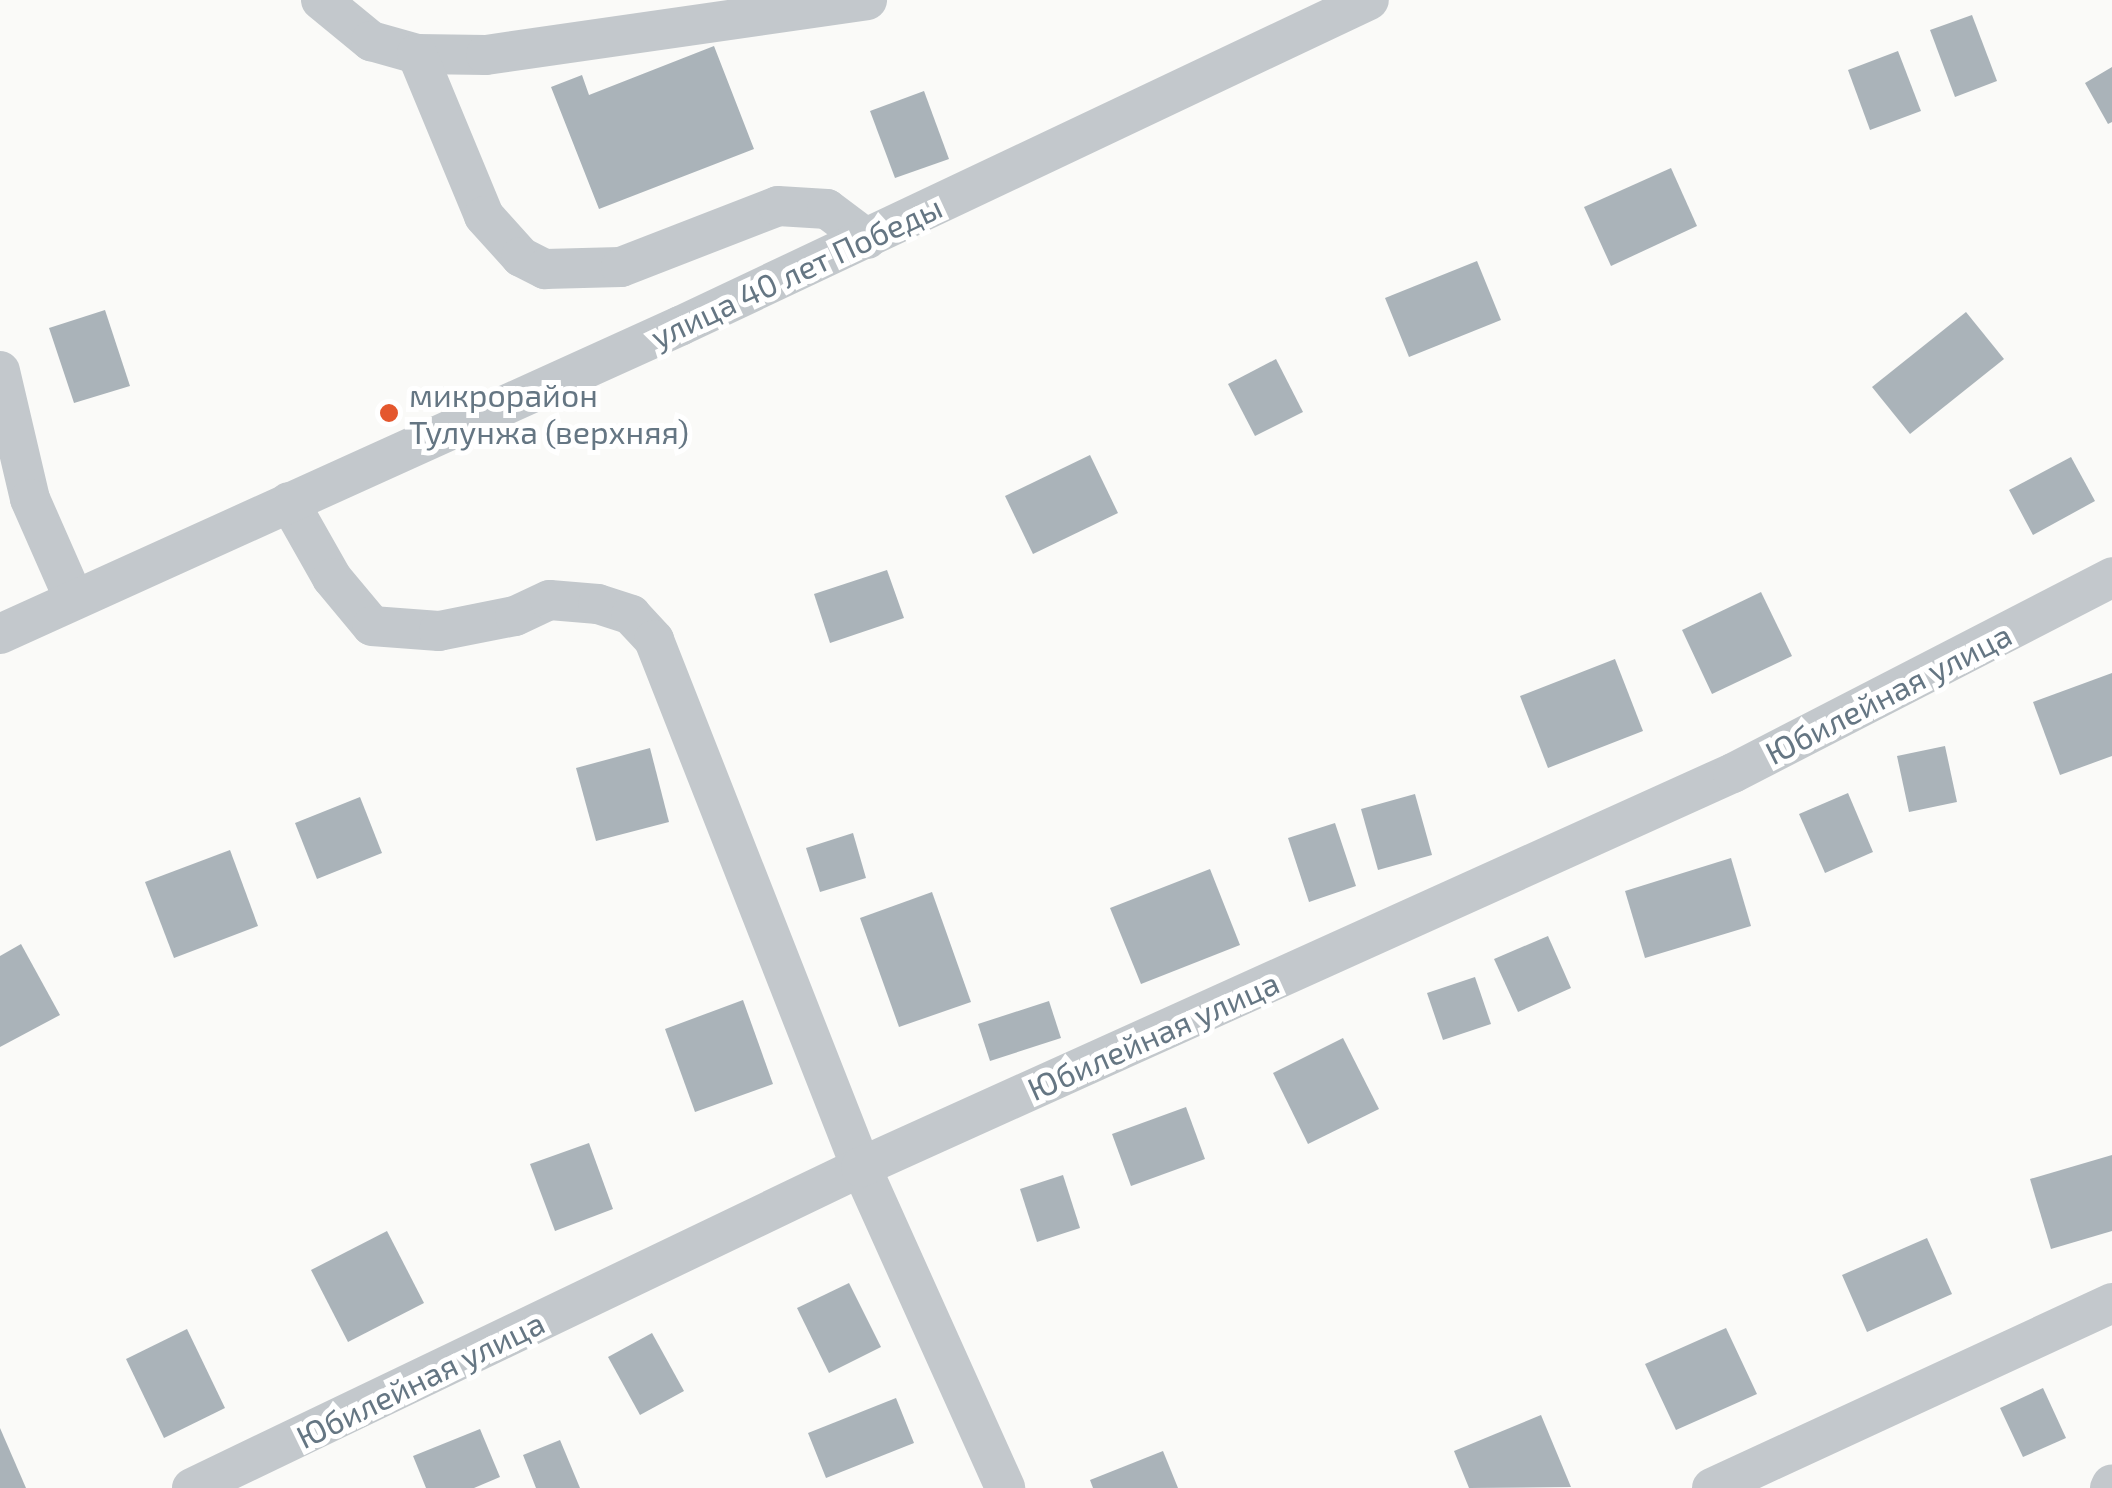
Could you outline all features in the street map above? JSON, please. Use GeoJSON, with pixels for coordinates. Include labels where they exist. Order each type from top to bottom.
{"type":"FeatureCollection","features":[{"type":"Feature","properties":{"kind":"street"},"geometry":{"type":"LineString","coordinates":[[321,0],[372,40],[418,54],[486,56],[867,0]]}},
{"type":"Feature","properties":{"kind":"street","name":"улица 40 лет Победы"},"geometry":{"type":"LineString","coordinates":[[0,634],[867,239],[1316,11],[1369,0]]}},
{"type":"Feature","properties":{"kind":"street"},"geometry":{"type":"LineString","coordinates":[[418,54],[484,216],[521,257],[545,268],[620,268],[760,212],[804,204],[842,218],[867,239]]}},
{"type":"Feature","properties":{"kind":"street"},"geometry":{"type":"LineString","coordinates":[[0,370],[30,499],[74,600]]}},
{"type":"Feature","properties":{"kind":"street"},"geometry":{"type":"LineString","coordinates":[[289,502],[332,578],[372,626],[439,631],[515,616],[550,600],[598,604],[630,616],[654,640],[861,1167],[1005,1488]]}},
{"type":"Feature","properties":{"kind":"street","name":"Юбилейная улица"},"geometry":{"type":"LineString","coordinates":[[192,1488],[861,1167],[1733,774],[2112,577]]}},
{"type":"Feature","properties":{"kind":"street"},"geometry":{"type":"LineString","coordinates":[[1712,1488],[2112,1303]]}},
{"type":"Feature","properties":{"kind":"building"},"geometry":{"type":"Polygon","coordinates":[[[1972,15],[1997,81],[1955,97],[1930,30],[1972,15]]]}},
{"type":"Feature","properties":{"kind":"building"},"geometry":{"type":"Polygon","coordinates":[[[714,46],[754,149],[599,209],[551,87],[582,75],[589,95],[714,46]]]}},
{"type":"Feature","properties":{"kind":"building"},"geometry":{"type":"Polygon","coordinates":[[[1898,51],[1921,111],[1870,130],[1848,70],[1898,51]]]}},
{"type":"Feature","properties":{"kind":"building"},"geometry":{"type":"Polygon","coordinates":[[[2112,67],[2112,122],[2108,124],[2085,83],[2112,67]]]}},
{"type":"Feature","properties":{"kind":"building"},"geometry":{"type":"Polygon","coordinates":[[[924,91],[949,159],[895,178],[870,111],[924,91]]]}},
{"type":"Feature","properties":{"kind":"building"},"geometry":{"type":"Polygon","coordinates":[[[1671,168],[1697,226],[1611,266],[1584,207],[1671,168]]]}},
{"type":"Feature","properties":{"kind":"building"},"geometry":{"type":"Polygon","coordinates":[[[1477,261],[1501,320],[1409,357],[1385,298],[1477,261]]]}},
{"type":"Feature","properties":{"kind":"building"},"geometry":{"type":"Polygon","coordinates":[[[105,310],[130,386],[74,403],[49,328],[105,310]]]}},
{"type":"Feature","properties":{"kind":"building"},"geometry":{"type":"Polygon","coordinates":[[[1966,312],[2004,359],[1910,434],[1872,387],[1966,312]]]}},
{"type":"Feature","properties":{"kind":"building"},"geometry":{"type":"Polygon","coordinates":[[[1276,359],[1303,412],[1255,436],[1228,384],[1276,359]]]}},
{"type":"Feature","properties":{"kind":"building"},"geometry":{"type":"Polygon","coordinates":[[[1090,455],[1118,513],[1033,554],[1005,496],[1090,455]]]}},
{"type":"Feature","properties":{"kind":"building"},"geometry":{"type":"Polygon","coordinates":[[[2071,457],[2095,501],[2033,535],[2009,490],[2071,457]]]}},
{"type":"Feature","properties":{"kind":"building"},"geometry":{"type":"Polygon","coordinates":[[[887,570],[904,618],[830,643],[814,594],[887,570]]]}},
{"type":"Feature","properties":{"kind":"building"},"geometry":{"type":"Polygon","coordinates":[[[1761,592],[1792,656],[1712,694],[1682,630],[1761,592]]]}},
{"type":"Feature","properties":{"kind":"building"},"geometry":{"type":"Polygon","coordinates":[[[1615,659],[1643,731],[1548,768],[1520,696],[1615,659]]]}},
{"type":"Feature","properties":{"kind":"building"},"geometry":{"type":"Polygon","coordinates":[[[2112,673],[2112,756],[2060,775],[2033,702],[2112,673]]]}},
{"type":"Feature","properties":{"kind":"building"},"geometry":{"type":"Polygon","coordinates":[[[1945,746],[1957,802],[1909,812],[1897,756],[1945,746]]]}},
{"type":"Feature","properties":{"kind":"building"},"geometry":{"type":"Polygon","coordinates":[[[650,748],[669,822],[596,841],[576,768],[650,748]]]}},
{"type":"Feature","properties":{"kind":"building"},"geometry":{"type":"Polygon","coordinates":[[[1848,793],[1873,852],[1825,873],[1799,814],[1848,793]]]}},
{"type":"Feature","properties":{"kind":"building"},"geometry":{"type":"Polygon","coordinates":[[[1415,794],[1432,855],[1378,870],[1361,809],[1415,794]]]}},
{"type":"Feature","properties":{"kind":"building"},"geometry":{"type":"Polygon","coordinates":[[[360,797],[382,853],[317,879],[295,823],[360,797]]]}},
{"type":"Feature","properties":{"kind":"building"},"geometry":{"type":"Polygon","coordinates":[[[1335,823],[1356,886],[1309,902],[1288,838],[1335,823]]]}},
{"type":"Feature","properties":{"kind":"building"},"geometry":{"type":"Polygon","coordinates":[[[853,833],[866,878],[820,892],[806,848],[853,833]]]}},
{"type":"Feature","properties":{"kind":"building"},"geometry":{"type":"Polygon","coordinates":[[[230,850],[258,926],[174,958],[145,882],[230,850]]]}},
{"type":"Feature","properties":{"kind":"building"},"geometry":{"type":"Polygon","coordinates":[[[1731,858],[1751,926],[1645,958],[1625,891],[1731,858]]]}},
{"type":"Feature","properties":{"kind":"building"},"geometry":{"type":"Polygon","coordinates":[[[1210,869],[1240,945],[1141,984],[1110,908],[1210,869]]]}},
{"type":"Feature","properties":{"kind":"building"},"geometry":{"type":"Polygon","coordinates":[[[932,892],[971,1002],[899,1027],[860,918],[932,892]]]}},
{"type":"Feature","properties":{"kind":"building"},"geometry":{"type":"Polygon","coordinates":[[[1548,936],[1571,988],[1518,1012],[1494,959],[1548,936]]]}},
{"type":"Feature","properties":{"kind":"building"},"geometry":{"type":"Polygon","coordinates":[[[21,944],[60,1015],[0,1047],[0,956],[21,944]]]}},
{"type":"Feature","properties":{"kind":"building"},"geometry":{"type":"Polygon","coordinates":[[[1475,977],[1491,1024],[1443,1040],[1427,993],[1475,977]]]}},
{"type":"Feature","properties":{"kind":"building"},"geometry":{"type":"Polygon","coordinates":[[[743,1000],[773,1084],[695,1112],[665,1029],[743,1000]]]}},
{"type":"Feature","properties":{"kind":"building"},"geometry":{"type":"Polygon","coordinates":[[[1049,1001],[1061,1038],[990,1061],[978,1024],[1049,1001]]]}},
{"type":"Feature","properties":{"kind":"building"},"geometry":{"type":"Polygon","coordinates":[[[1343,1038],[1379,1109],[1308,1144],[1273,1073],[1343,1038]]]}},
{"type":"Feature","properties":{"kind":"building"},"geometry":{"type":"Polygon","coordinates":[[[1186,1107],[1205,1159],[1131,1186],[1112,1134],[1186,1107]]]}},
{"type":"Feature","properties":{"kind":"building"},"geometry":{"type":"Polygon","coordinates":[[[589,1143],[613,1209],[555,1231],[530,1164],[589,1143]]]}},
{"type":"Feature","properties":{"kind":"building"},"geometry":{"type":"Polygon","coordinates":[[[2112,1155],[2112,1231],[2051,1249],[2030,1179],[2112,1155]]]}},
{"type":"Feature","properties":{"kind":"building"},"geometry":{"type":"Polygon","coordinates":[[[1063,1175],[1080,1228],[1037,1242],[1020,1189],[1063,1175]]]}},
{"type":"Feature","properties":{"kind":"building"},"geometry":{"type":"Polygon","coordinates":[[[387,1231],[424,1303],[348,1342],[311,1270],[387,1231]]]}},
{"type":"Feature","properties":{"kind":"building"},"geometry":{"type":"Polygon","coordinates":[[[1927,1238],[1952,1294],[1867,1332],[1842,1275],[1927,1238]]]}},
{"type":"Feature","properties":{"kind":"building"},"geometry":{"type":"Polygon","coordinates":[[[849,1283],[881,1347],[829,1373],[797,1308],[849,1283]]]}},
{"type":"Feature","properties":{"kind":"building"},"geometry":{"type":"Polygon","coordinates":[[[1726,1328],[1757,1394],[1676,1430],[1645,1364],[1726,1328]]]}},
{"type":"Feature","properties":{"kind":"building"},"geometry":{"type":"Polygon","coordinates":[[[187,1329],[225,1408],[164,1438],[126,1359],[187,1329]]]}},
{"type":"Feature","properties":{"kind":"building"},"geometry":{"type":"Polygon","coordinates":[[[652,1333],[684,1391],[640,1415],[608,1357],[652,1333]]]}},
{"type":"Feature","properties":{"kind":"building"},"geometry":{"type":"Polygon","coordinates":[[[2043,1388],[2066,1438],[2023,1457],[2000,1408],[2043,1388]]]}},
{"type":"Feature","properties":{"kind":"building"},"geometry":{"type":"Polygon","coordinates":[[[896,1398],[914,1443],[826,1478],[808,1433],[896,1398]]]}},
{"type":"Feature","properties":{"kind":"building"},"geometry":{"type":"Polygon","coordinates":[[[1541,1415],[1571,1487],[1469,1488],[1454,1451],[1541,1415]]]}},
{"type":"Feature","properties":{"kind":"building"},"geometry":{"type":"Polygon","coordinates":[[[0,1428],[26,1488],[0,1488],[0,1428]]]}},
{"type":"Feature","properties":{"kind":"building"},"geometry":{"type":"Polygon","coordinates":[[[480,1429],[500,1477],[474,1488],[426,1488],[413,1456],[480,1429]]]}},
{"type":"Feature","properties":{"kind":"building"},"geometry":{"type":"Polygon","coordinates":[[[560,1440],[580,1488],[536,1488],[523,1455],[560,1440]]]}},
{"type":"Feature","properties":{"kind":"building"},"geometry":{"type":"Polygon","coordinates":[[[1163,1451],[1178,1488],[1093,1488],[1090,1480],[1163,1451]]]}},
{"type":"Feature","properties":{"kind":"place","name":"микрорайон Тулунжа (верхняя)"},"geometry":{"type":"Point","coordinates":[389,413]}}]}
